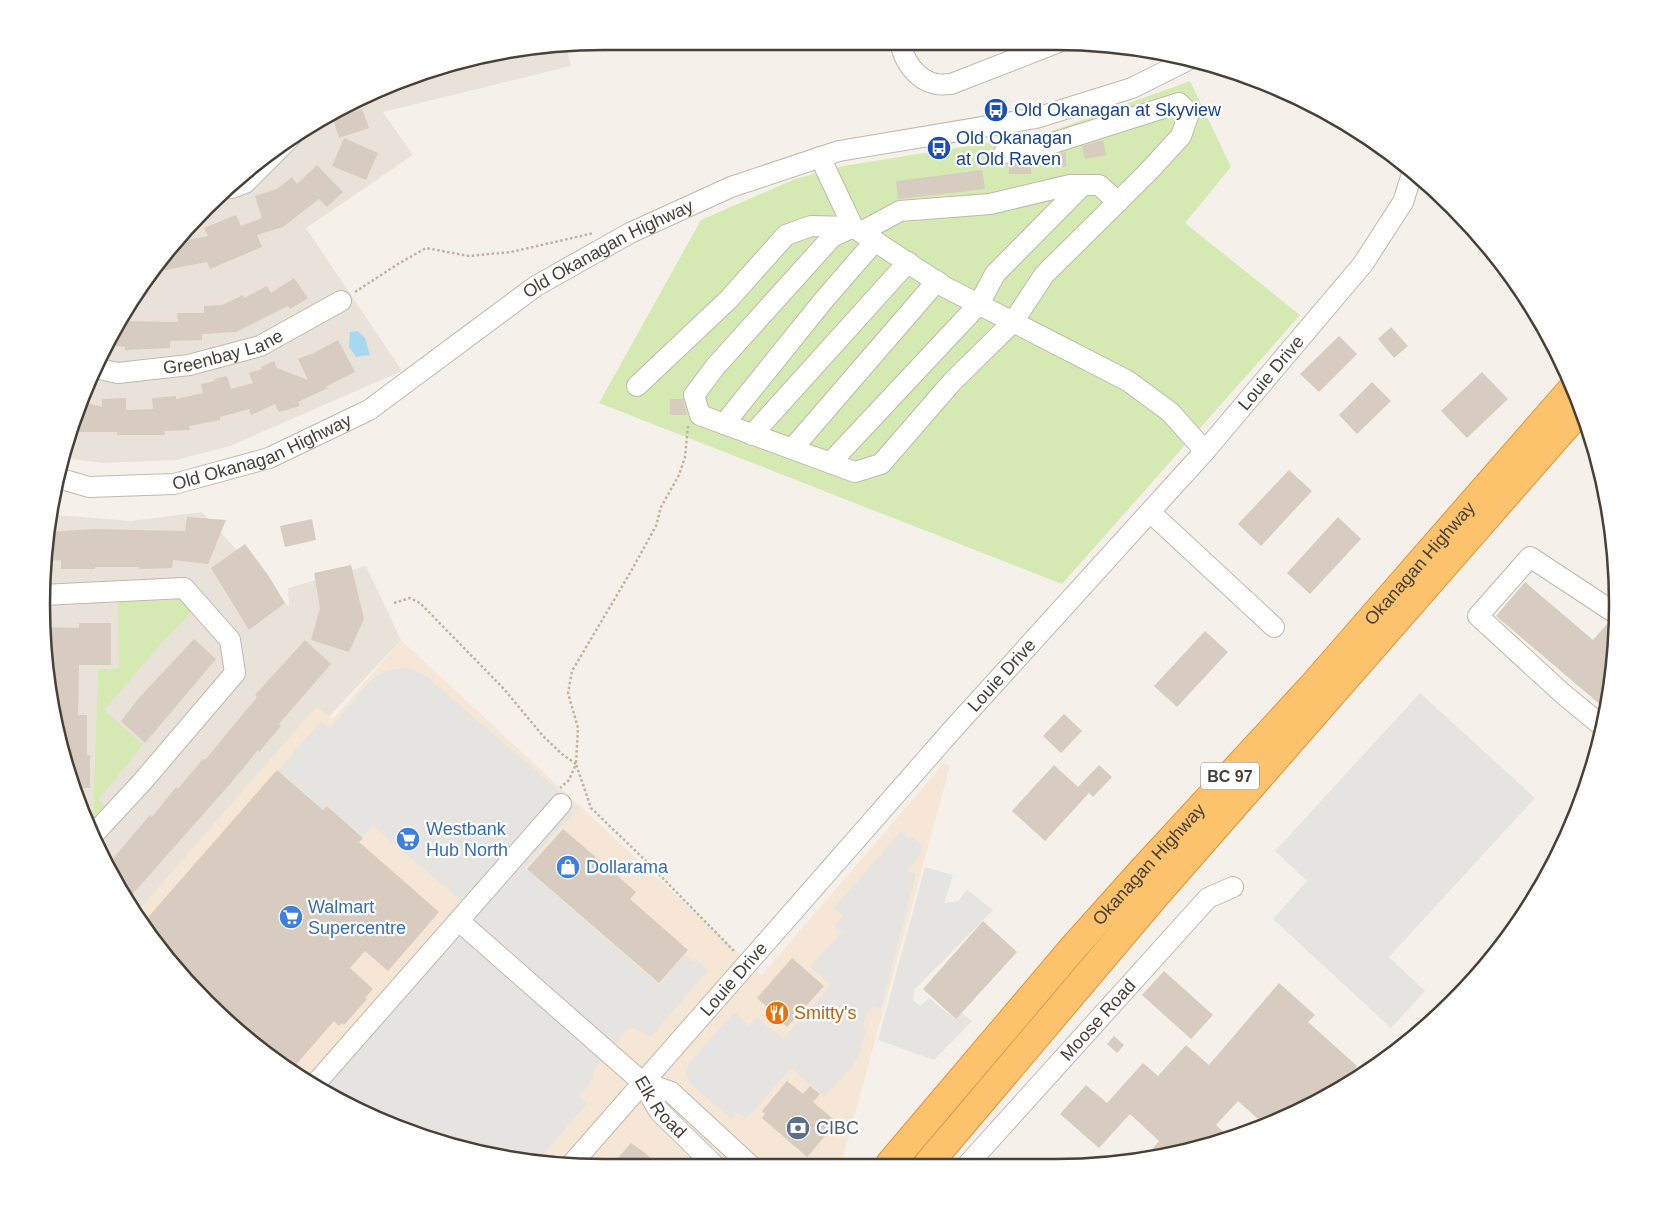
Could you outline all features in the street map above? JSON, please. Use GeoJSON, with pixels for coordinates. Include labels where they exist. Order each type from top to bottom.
{"type":"FeatureCollection","features":[{"type":"Feature","properties":{"kind":"highway","name":"Okanagan Highway"},"geometry":{"type":"LineString","coordinates":[[894,1159],[1074,947],[1311,688],[1568,394]]}},
{"type":"Feature","properties":{"kind":"highway","name":"Okanagan Highway"},"geometry":{"type":"LineString","coordinates":[[932,1159],[1154,897],[1576,415]]}},
{"type":"Feature","properties":{"kind":"highway"},"geometry":{"type":"LineString","coordinates":[[913,1159],[1038,1016],[1074,947]]}},
{"type":"Feature","properties":{"kind":"street"},"geometry":{"type":"LineString","coordinates":[[902,50],[911,68],[924,80],[937,85],[951,84],[1038,50]]}},
{"type":"Feature","properties":{"kind":"street","name":"Old Okanagan Highway"},"geometry":{"type":"LineString","coordinates":[[65,480],[89,486],[174,484],[269,458],[369,410],[536,286],[630,232],[731,187],[839,151],[1036,118],[1132,88],[1179,65]]}},
{"type":"Feature","properties":{"kind":"street"},"geometry":{"type":"LineString","coordinates":[[1004,153],[1053,143],[1179,103],[1189,113],[1181,136],[1118,202],[1044,275],[1014,322],[952,382],[881,464],[855,472],[700,414],[694,395],[715,367],[832,237],[863,233],[900,211],[990,204],[1070,186],[1099,185],[1118,202]]}},
{"type":"Feature","properties":{"kind":"street"},"geometry":{"type":"LineString","coordinates":[[820,157],[863,233]]}},
{"type":"Feature","properties":{"kind":"street","name":"Louie Drive"},"geometry":{"type":"LineString","coordinates":[[576,1158],[953,729],[1205,451],[1363,264],[1403,202],[1410,179]]}},
{"type":"Feature","properties":{"kind":"street"},"geometry":{"type":"LineString","coordinates":[[830,463],[979,304],[995,274],[1083,186]]}},
{"type":"Feature","properties":{"kind":"street"},"geometry":{"type":"LineString","coordinates":[[637,386],[729,299],[786,235],[811,226],[863,233],[937,282],[1128,381],[1170,412],[1205,451]]}},
{"type":"Feature","properties":{"kind":"street"},"geometry":{"type":"LineString","coordinates":[[724,424],[823,301],[863,233]]}},
{"type":"Feature","properties":{"kind":"street"},"geometry":{"type":"LineString","coordinates":[[752,434],[908,262]]}},
{"type":"Feature","properties":{"kind":"street"},"geometry":{"type":"LineString","coordinates":[[792,450],[937,282]]}},
{"type":"Feature","properties":{"kind":"street","name":"Greenbay Lane"},"geometry":{"type":"LineString","coordinates":[[102,370],[118,373],[189,365],[260,346],[341,301]]}},
{"type":"Feature","properties":{"kind":"street"},"geometry":{"type":"LineString","coordinates":[[1150,512],[1274,628]]}},
{"type":"Feature","properties":{"kind":"street"},"geometry":{"type":"LineString","coordinates":[[1596,721],[1562,693],[1478,616],[1530,557],[1609,610]]}},
{"type":"Feature","properties":{"kind":"street"},"geometry":{"type":"LineString","coordinates":[[50,595],[184,588],[230,640],[235,673],[149,774],[98,830]]}},
{"type":"Feature","properties":{"kind":"street"},"geometry":{"type":"LineString","coordinates":[[319,1080],[458,921],[560,798]]}},
{"type":"Feature","properties":{"kind":"street","name":"Moose Road"},"geometry":{"type":"LineString","coordinates":[[973,1159],[1208,898],[1233,887]]}},
{"type":"Feature","properties":{"kind":"street"},"geometry":{"type":"LineString","coordinates":[[458,921],[642,1082]]}},
{"type":"Feature","properties":{"kind":"street","name":"Elk Road"},"geometry":{"type":"LineString","coordinates":[[642,1082],[671,1092],[744,1159]]}},
{"type":"Feature","properties":{"kind":"street","name":"Elk Road"},"geometry":{"type":"LineString","coordinates":[[642,1082],[659,1111],[708,1159]]}},
{"type":"Feature","properties":{"kind":"path"},"geometry":{"type":"LineString","coordinates":[[341,301],[426,248],[469,256],[511,252],[600,232]]}},
{"type":"Feature","properties":{"kind":"path"},"geometry":{"type":"LineString","coordinates":[[560,798],[562,785],[569,780],[576,764],[578,728],[568,693],[572,671],[656,526],[661,506],[679,475],[685,457],[687,427],[700,414]]}},
{"type":"Feature","properties":{"kind":"path"},"geometry":{"type":"LineString","coordinates":[[394,602],[410,598],[420,603],[504,689],[531,724],[562,754],[576,764],[590,808],[644,859],[746,964]]}},
{"type":"Feature","properties":{"kind":"shaded area"},"geometry":{"type":"Polygon","coordinates":[[[567,51],[571,66],[383,112],[413,155],[306,228],[402,371],[230,446],[176,460],[104,463],[70,459],[79,426],[92,392],[124,327],[143,296],[212,212],[296,143],[359,107],[392,92],[426,79],[461,69],[496,61],[567,51]]]}},
{"type":"Feature","properties":{"kind":"shaded area"},"geometry":{"type":"Polygon","coordinates":[[[202,512],[289,607],[288,588],[366,566],[401,640],[144,914],[124,882],[92,817],[79,783],[61,713],[51,641],[50,604],[51,568],[58,515],[131,521],[202,512]]]}},
{"type":"Feature","properties":{"kind":"shaded area","name":"Westbank Hub North"},"geometry":{"type":"Polygon","coordinates":[[[401,640],[762,975],[944,763],[950,766],[843,1159],[568,1158],[496,1148],[461,1140],[426,1130],[392,1117],[327,1085],[296,1066],[239,1021],[212,997],[188,970],[140,908],[316,707],[333,719],[401,640]]]}},
{"type":"Feature","properties":{"kind":"shaded area"},"geometry":{"type":"Polygon","coordinates":[[[403,668],[426,676],[579,808],[525,868],[659,985],[685,954],[708,970],[651,1037],[632,1028],[628,1029],[592,1072],[593,1078],[591,1082],[579,1096],[587,1104],[542,1155],[496,1148],[426,1130],[359,1102],[311,1075],[463,902],[373,826],[363,837],[327,805],[323,809],[278,770],[321,721],[330,728],[371,680],[381,673],[403,668]]]}},
{"type":"Feature","properties":{"kind":"shaded area"},"geometry":{"type":"Polygon","coordinates":[[[1420,693],[1535,798],[1389,957],[1425,991],[1391,1028],[1273,919],[1307,881],[1275,851],[1420,693]]]}},
{"type":"Feature","properties":{"kind":"shaded area"},"geometry":{"type":"Polygon","coordinates":[[[901,831],[909,839],[912,836],[921,844],[922,852],[909,868],[908,872],[916,873],[881,1009],[872,1006],[871,1012],[867,1011],[863,1027],[866,1028],[859,1058],[825,1097],[791,1068],[746,1119],[737,1112],[731,1119],[689,1082],[686,1075],[688,1064],[734,1012],[749,1026],[757,1017],[783,1039],[831,985],[810,967],[842,932],[835,926],[843,916],[834,908],[901,831]]]}},
{"type":"Feature","properties":{"kind":"shaded area"},"geometry":{"type":"Polygon","coordinates":[[[925,867],[953,875],[944,903],[958,901],[967,890],[993,910],[914,990],[913,1001],[920,1006],[929,998],[955,1019],[961,1012],[972,1021],[934,1060],[878,1040],[925,867]]]}},
{"type":"Feature","properties":{"kind":"green space"},"geometry":{"type":"Polygon","coordinates":[[[1190,81],[1231,167],[1185,223],[1300,315],[1062,584],[599,403],[701,220],[795,179],[843,166],[1044,134],[1190,81]]]}},
{"type":"Feature","properties":{"kind":"green space"},"geometry":{"type":"Polygon","coordinates":[[[180,600],[189,603],[194,610],[163,641],[104,710],[143,745],[98,800],[106,807],[94,822],[98,670],[119,668],[118,602],[180,600]]]}},
{"type":"Feature","properties":{"kind":"water"},"geometry":{"type":"Polygon","coordinates":[[[358,331],[365,338],[370,355],[356,357],[349,347],[350,332],[358,331]]]}},
{"type":"Feature","properties":{"kind":"building"},"geometry":{"type":"Polygon","coordinates":[[[362,109],[369,128],[339,138],[333,121],[362,109]]]}},
{"type":"Feature","properties":{"kind":"building"},"geometry":{"type":"Polygon","coordinates":[[[344,138],[378,153],[366,180],[332,166],[344,138]]]}},
{"type":"Feature","properties":{"kind":"building"},"geometry":{"type":"Polygon","coordinates":[[[1103,140],[1106,155],[1085,159],[1082,146],[1103,140]]]}},
{"type":"Feature","properties":{"kind":"building"},"geometry":{"type":"Polygon","coordinates":[[[1066,152],[1066,167],[1044,167],[1044,157],[1066,152]]]}},
{"type":"Feature","properties":{"kind":"building"},"geometry":{"type":"Polygon","coordinates":[[[1031,161],[1031,174],[1009,174],[1009,164],[1031,161]]]}},
{"type":"Feature","properties":{"kind":"building"},"geometry":{"type":"Polygon","coordinates":[[[317,165],[343,192],[327,207],[319,199],[283,227],[257,235],[262,247],[210,269],[207,262],[162,271],[187,240],[208,236],[204,228],[236,215],[241,226],[262,218],[255,196],[277,189],[292,177],[297,184],[317,165]]]}},
{"type":"Feature","properties":{"kind":"building"},"geometry":{"type":"Polygon","coordinates":[[[982,170],[985,189],[898,199],[896,181],[982,170]]]}},
{"type":"Feature","properties":{"kind":"building"},"geometry":{"type":"Polygon","coordinates":[[[294,278],[308,298],[290,309],[288,306],[236,332],[202,334],[202,340],[170,341],[170,348],[125,350],[125,347],[114,346],[128,321],[178,322],[177,313],[204,313],[204,306],[222,305],[243,295],[244,298],[267,286],[271,293],[294,278]]]}},
{"type":"Feature","properties":{"kind":"building"},"geometry":{"type":"Polygon","coordinates":[[[1391,327],[1408,346],[1394,358],[1378,339],[1391,327]]]}},
{"type":"Feature","properties":{"kind":"building"},"geometry":{"type":"Polygon","coordinates":[[[1339,336],[1357,354],[1319,392],[1300,374],[1339,336]]]}},
{"type":"Feature","properties":{"kind":"building"},"geometry":{"type":"Polygon","coordinates":[[[338,340],[355,372],[325,387],[328,388],[298,402],[300,406],[279,412],[275,404],[251,415],[249,409],[220,417],[220,420],[189,426],[190,430],[164,431],[165,435],[117,435],[117,432],[77,432],[88,403],[102,407],[102,399],[126,398],[126,410],[153,409],[152,398],[176,396],[176,399],[203,393],[201,384],[215,381],[214,379],[227,376],[231,389],[253,383],[249,373],[262,369],[261,367],[274,361],[277,368],[308,380],[298,359],[310,355],[338,340]]]}},
{"type":"Feature","properties":{"kind":"building"},"geometry":{"type":"Polygon","coordinates":[[[1482,372],[1508,399],[1467,438],[1441,411],[1482,372]]]}},
{"type":"Feature","properties":{"kind":"building"},"geometry":{"type":"Polygon","coordinates":[[[1372,382],[1391,401],[1357,434],[1339,415],[1372,382]]]}},
{"type":"Feature","properties":{"kind":"building"},"geometry":{"type":"Polygon","coordinates":[[[670,399],[683,399],[687,415],[670,415],[670,399]]]}},
{"type":"Feature","properties":{"kind":"building"},"geometry":{"type":"Polygon","coordinates":[[[1289,470],[1312,491],[1261,546],[1238,524],[1289,470]]]}},
{"type":"Feature","properties":{"kind":"building"},"geometry":{"type":"Polygon","coordinates":[[[187,517],[226,520],[208,564],[173,560],[172,568],[95,567],[95,569],[61,569],[61,560],[52,561],[55,532],[94,529],[185,531],[187,517]]]}},
{"type":"Feature","properties":{"kind":"building"},"geometry":{"type":"Polygon","coordinates":[[[1338,517],[1361,539],[1310,594],[1287,573],[1338,517]]]}},
{"type":"Feature","properties":{"kind":"building"},"geometry":{"type":"Polygon","coordinates":[[[312,519],[316,540],[285,547],[280,526],[312,519]]]}},
{"type":"Feature","properties":{"kind":"building"},"geometry":{"type":"Polygon","coordinates":[[[245,544],[268,575],[285,603],[249,630],[211,568],[245,544]]]}},
{"type":"Feature","properties":{"kind":"building"},"geometry":{"type":"Polygon","coordinates":[[[351,565],[364,619],[349,652],[311,640],[320,608],[314,573],[351,565]]]}},
{"type":"Feature","properties":{"kind":"building"},"geometry":{"type":"Polygon","coordinates":[[[1525,582],[1593,640],[1608,623],[1599,704],[1496,616],[1525,582]]]}},
{"type":"Feature","properties":{"kind":"building"},"geometry":{"type":"Polygon","coordinates":[[[79,623],[111,623],[111,665],[79,665],[78,715],[87,715],[87,755],[90,755],[90,788],[81,788],[69,748],[61,713],[51,641],[51,627],[79,628],[79,623]]]}},
{"type":"Feature","properties":{"kind":"building"},"geometry":{"type":"Polygon","coordinates":[[[1205,631],[1228,652],[1177,707],[1154,686],[1205,631]]]}},
{"type":"Feature","properties":{"kind":"building"},"geometry":{"type":"Polygon","coordinates":[[[194,639],[216,659],[145,743],[121,721],[139,698],[194,639]]]}},
{"type":"Feature","properties":{"kind":"building"},"geometry":{"type":"Polygon","coordinates":[[[305,640],[331,664],[279,724],[281,726],[259,752],[258,750],[132,895],[112,859],[150,815],[152,817],[176,787],[178,789],[203,759],[205,760],[257,697],[255,695],[305,640]]]}},
{"type":"Feature","properties":{"kind":"building"},"geometry":{"type":"Polygon","coordinates":[[[1064,714],[1082,731],[1061,753],[1043,736],[1064,714]]]}},
{"type":"Feature","properties":{"kind":"building"},"geometry":{"type":"Polygon","coordinates":[[[1054,765],[1078,787],[1099,765],[1112,777],[1093,797],[1089,793],[1045,841],[1012,811],[1054,765]]]}},
{"type":"Feature","properties":{"kind":"building","name":"Walmart Supercentre"},"geometry":{"type":"Polygon","coordinates":[[[277,770],[323,810],[327,806],[363,838],[359,842],[439,912],[388,971],[365,951],[350,968],[373,989],[365,998],[367,999],[344,1025],[342,1023],[339,1026],[334,1021],[295,1065],[212,997],[147,918],[277,770]]]}},
{"type":"Feature","properties":{"kind":"building"},"geometry":{"type":"Polygon","coordinates":[[[563,829],[636,892],[630,899],[688,950],[659,983],[527,869],[563,829]]]}},
{"type":"Feature","properties":{"kind":"building"},"geometry":{"type":"Polygon","coordinates":[[[983,921],[1017,952],[956,1019],[923,989],[983,921]]]}},
{"type":"Feature","properties":{"kind":"building"},"geometry":{"type":"Polygon","coordinates":[[[792,958],[824,986],[787,1027],[780,1020],[778,1022],[766,1012],[769,1009],[757,998],[792,958]]]}},
{"type":"Feature","properties":{"kind":"building"},"geometry":{"type":"Polygon","coordinates":[[[1164,971],[1213,1015],[1191,1039],[1142,995],[1164,971]]]}},
{"type":"Feature","properties":{"kind":"building"},"geometry":{"type":"Polygon","coordinates":[[[1279,983],[1315,1015],[1308,1022],[1357,1066],[1351,1073],[1332,1085],[1267,1117],[1259,1120],[1238,1101],[1216,1125],[1224,1133],[1152,1150],[1159,1141],[1130,1114],[1099,1148],[1060,1114],[1086,1085],[1107,1103],[1143,1063],[1158,1076],[1186,1045],[1209,1065],[1279,983]]]}},
{"type":"Feature","properties":{"kind":"building"},"geometry":{"type":"Polygon","coordinates":[[[1114,1036],[1124,1045],[1117,1053],[1107,1044],[1114,1036]]]}},
{"type":"Feature","properties":{"kind":"building"},"geometry":{"type":"Polygon","coordinates":[[[787,1081],[803,1094],[810,1086],[820,1094],[813,1102],[837,1122],[807,1157],[762,1118],[765,1114],[762,1111],[787,1081]]]}},
{"type":"Feature","properties":{"kind":"building"},"geometry":{"type":"Polygon","coordinates":[[[631,1143],[651,1159],[617,1159],[631,1143]]]}},
{"type":"Feature","properties":{"kind":"place","name":"Old Okanagan at Skyview"},"geometry":{"type":"Point","coordinates":[996,110]}},
{"type":"Feature","properties":{"kind":"place","name":"Old Okanagan at Old Raven"},"geometry":{"type":"Point","coordinates":[939,148]}},
{"type":"Feature","properties":{"kind":"place","name":"Westbank Hub North"},"geometry":{"type":"Point","coordinates":[408,839]}},
{"type":"Feature","properties":{"kind":"place","name":"Dollarama"},"geometry":{"type":"Point","coordinates":[568,867]}},
{"type":"Feature","properties":{"kind":"place","name":"Walmart Supercentre"},"geometry":{"type":"Point","coordinates":[291,917]}},
{"type":"Feature","properties":{"kind":"place","name":"Smitty's"},"geometry":{"type":"Point","coordinates":[777,1013]}},
{"type":"Feature","properties":{"kind":"place","name":"CIBC"},"geometry":{"type":"Point","coordinates":[798,1128]}}]}
